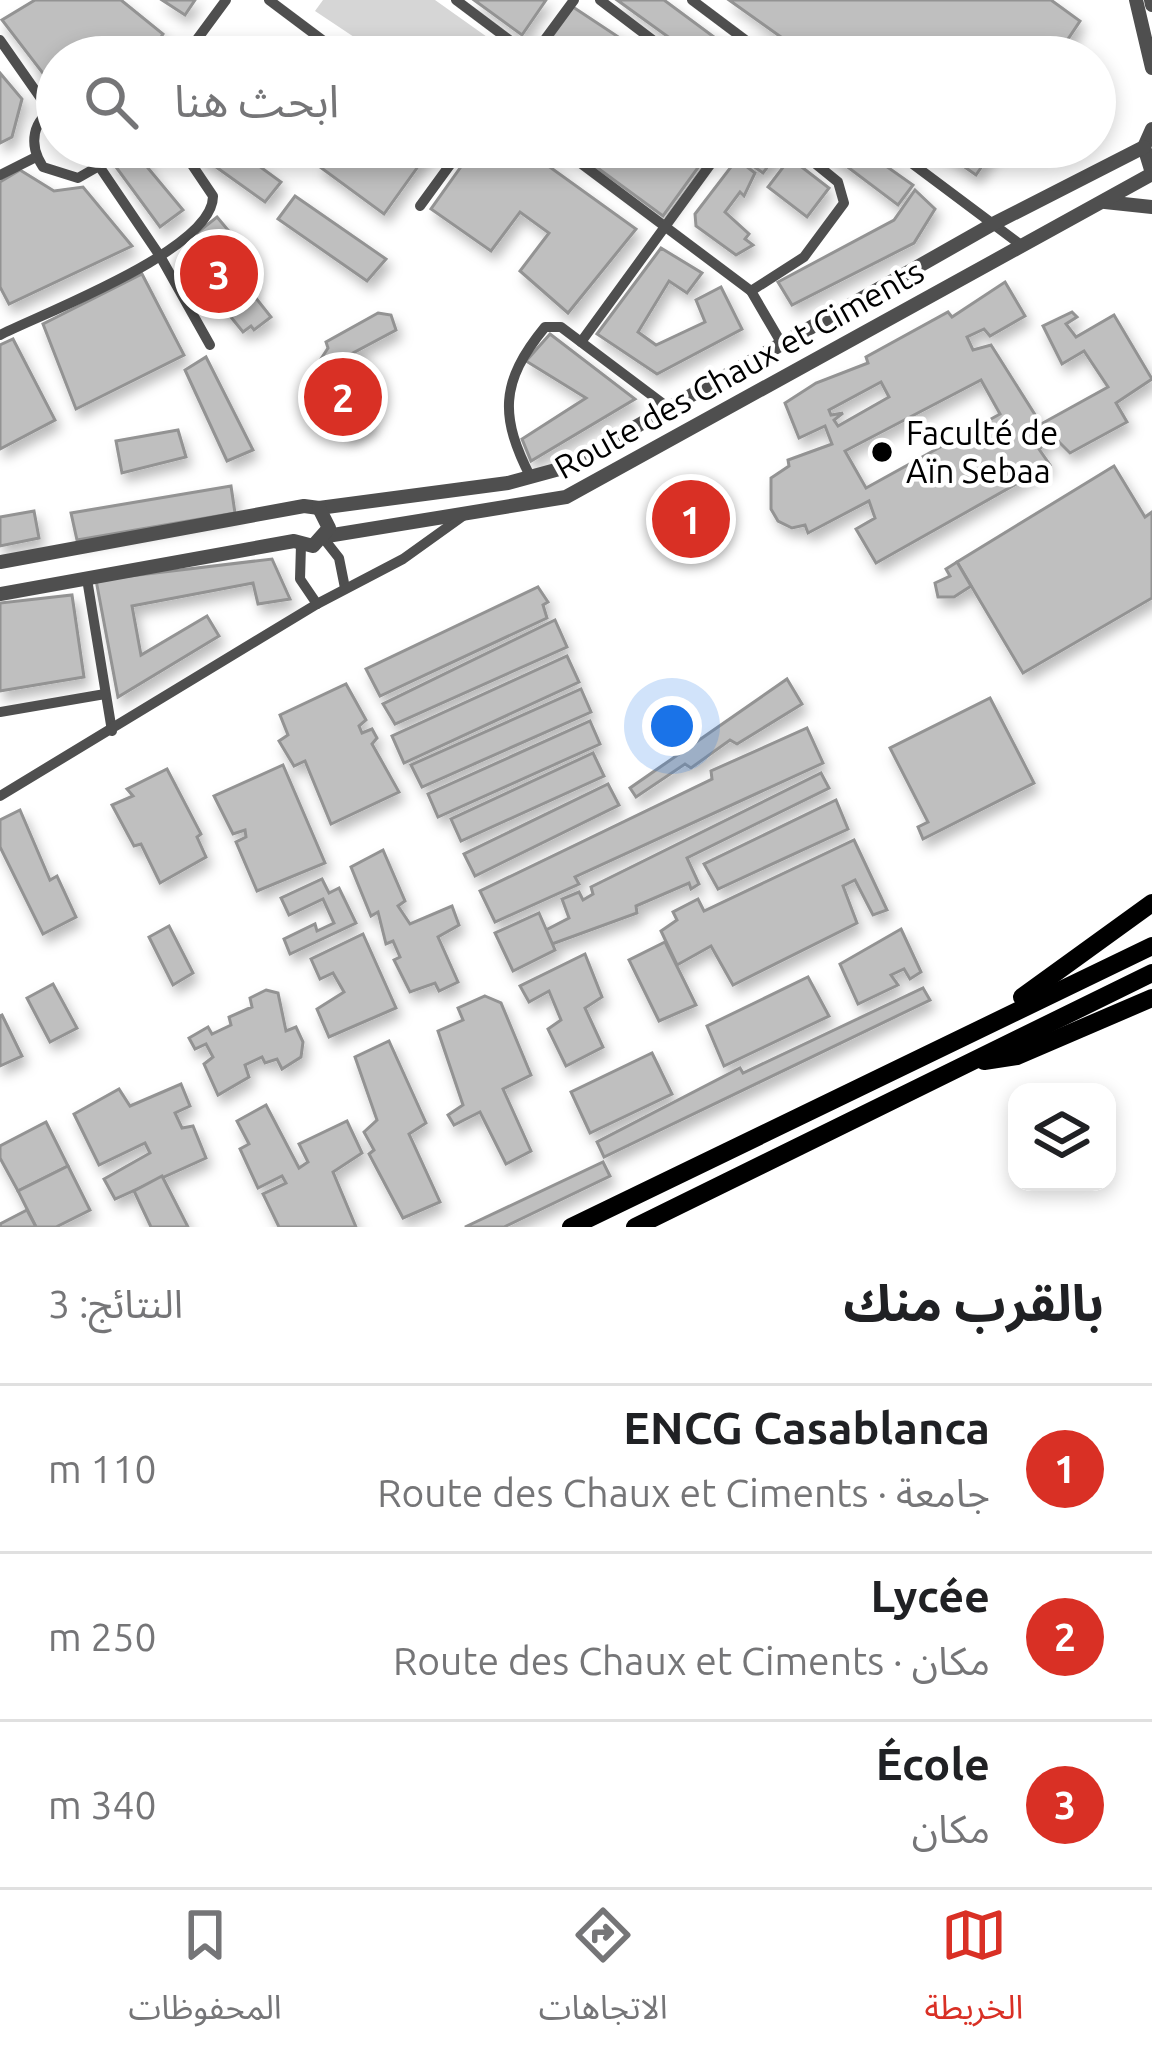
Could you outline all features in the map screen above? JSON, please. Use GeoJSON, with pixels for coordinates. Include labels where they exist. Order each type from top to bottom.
{"type":"FeatureCollection","features":[{"type":"Feature","properties":{"kind":"highway"},"geometry":{"type":"LineString","coordinates":[[968,1034],[1152,903]]}},
{"type":"Feature","properties":{"kind":"highway"},"geometry":{"type":"LineString","coordinates":[[571,1227],[1152,946]]}},
{"type":"Feature","properties":{"kind":"highway"},"geometry":{"type":"LineString","coordinates":[[635,1227],[1152,973]]}},
{"type":"Feature","properties":{"kind":"highway"},"geometry":{"type":"LineString","coordinates":[[973,1061],[1017,1056],[1152,998]]}},
{"type":"Feature","properties":{"kind":"street"},"geometry":{"type":"LineString","coordinates":[[199,36],[226,0]]}},
{"type":"Feature","properties":{"kind":"street"},"geometry":{"type":"LineString","coordinates":[[269,0],[317,36]]}},
{"type":"Feature","properties":{"kind":"street"},"geometry":{"type":"LineString","coordinates":[[456,0],[504,36]]}},
{"type":"Feature","properties":{"kind":"street"},"geometry":{"type":"LineString","coordinates":[[547,36],[574,0]]}},
{"type":"Feature","properties":{"kind":"street"},"geometry":{"type":"LineString","coordinates":[[600,0],[647,36]]}},
{"type":"Feature","properties":{"kind":"street"},"geometry":{"type":"LineString","coordinates":[[692,0],[740,36]]}},
{"type":"Feature","properties":{"kind":"street"},"geometry":{"type":"LineString","coordinates":[[1136,0],[1152,68]]}},
{"type":"Feature","properties":{"kind":"street"},"geometry":{"type":"LineString","coordinates":[[0,40],[36,86]]}},
{"type":"Feature","properties":{"kind":"street"},"geometry":{"type":"LineString","coordinates":[[0,175],[36,157],[36,129]]}},
{"type":"Feature","properties":{"kind":"street"},"geometry":{"type":"LineString","coordinates":[[1152,129],[1144,147],[1152,173]]}},
{"type":"Feature","properties":{"kind":"street","name":"Route des Chaux et Ciments"},"geometry":{"type":"LineString","coordinates":[[1116,161],[1144,147]]}},
{"type":"Feature","properties":{"kind":"street"},"geometry":{"type":"LineString","coordinates":[[51,168],[65,178],[93,168]]}},
{"type":"Feature","properties":{"kind":"street"},"geometry":{"type":"LineString","coordinates":[[100,168],[160,256],[210,346]]}},
{"type":"Feature","properties":{"kind":"street"},"geometry":{"type":"LineString","coordinates":[[0,334],[160,256],[199,229],[213,208],[209,186],[196,168]]}},
{"type":"Feature","properties":{"kind":"street"},"geometry":{"type":"LineString","coordinates":[[420,206],[448,168]]}},
{"type":"Feature","properties":{"kind":"street"},"geometry":{"type":"LineString","coordinates":[[587,168],[751,291],[782,344]]}},
{"type":"Feature","properties":{"kind":"street"},"geometry":{"type":"LineString","coordinates":[[581,342],[708,168]]}},
{"type":"Feature","properties":{"kind":"street"},"geometry":{"type":"LineString","coordinates":[[751,291],[804,257],[844,203],[838,182],[821,168]]}},
{"type":"Feature","properties":{"kind":"street"},"geometry":{"type":"LineString","coordinates":[[918,168],[1021,244]]}},
{"type":"Feature","properties":{"kind":"street","name":"Route des Chaux et Ciments"},"geometry":{"type":"LineString","coordinates":[[319,508],[531,478],[563,468],[994,224],[1103,168]]}},
{"type":"Feature","properties":{"kind":"street","name":"Route des Chaux et Ciments"},"geometry":{"type":"LineString","coordinates":[[325,538],[575,493],[1152,173]]}},
{"type":"Feature","properties":{"kind":"street"},"geometry":{"type":"LineString","coordinates":[[1094,203],[1152,207]]}},
{"type":"Feature","properties":{"kind":"street"},"geometry":{"type":"LineString","coordinates":[[531,478],[506,423],[508,397],[545,327],[561,327],[670,409]]}},
{"type":"Feature","properties":{"kind":"street"},"geometry":{"type":"LineString","coordinates":[[0,562],[319,508],[328,520],[325,538],[339,558],[345,588]]}},
{"type":"Feature","properties":{"kind":"street"},"geometry":{"type":"LineString","coordinates":[[294,510],[287,523],[297,543],[300,579],[316,604]]}},
{"type":"Feature","properties":{"kind":"street"},"geometry":{"type":"LineString","coordinates":[[0,796],[316,604],[403,559],[463,516]]}},
{"type":"Feature","properties":{"kind":"street"},"geometry":{"type":"LineString","coordinates":[[0,594],[325,538]]}},
{"type":"Feature","properties":{"kind":"street"},"geometry":{"type":"LineString","coordinates":[[87,579],[112,730]]}},
{"type":"Feature","properties":{"kind":"street"},"geometry":{"type":"LineString","coordinates":[[0,712],[106,694]]}},
{"type":"Feature","properties":{"kind":"shaded area"},"geometry":{"type":"Polygon","coordinates":[[[323,0],[435,0],[486,36],[352,36],[315,11],[323,0]]]}},
{"type":"Feature","properties":{"kind":"building"},"geometry":{"type":"Polygon","coordinates":[[[35,0],[121,0],[163,34],[36,36],[36,64],[2,20],[35,0]]]}},
{"type":"Feature","properties":{"kind":"building"},"geometry":{"type":"Polygon","coordinates":[[[162,0],[195,0],[185,15],[162,0]]]}},
{"type":"Feature","properties":{"kind":"building"},"geometry":{"type":"Polygon","coordinates":[[[474,0],[546,0],[522,35],[474,0]]]}},
{"type":"Feature","properties":{"kind":"building"},"geometry":{"type":"Polygon","coordinates":[[[617,0],[664,0],[713,36],[667,36],[617,0]]]}},
{"type":"Feature","properties":{"kind":"building"},"geometry":{"type":"Polygon","coordinates":[[[729,0],[1051,0],[1080,21],[1070,36],[780,36],[729,0]]]}},
{"type":"Feature","properties":{"kind":"building"},"geometry":{"type":"Polygon","coordinates":[[[573,7],[617,36],[552,36],[573,7]]]}},
{"type":"Feature","properties":{"kind":"building"},"geometry":{"type":"Polygon","coordinates":[[[0,73],[22,99],[12,137],[0,143],[0,73]]]}},
{"type":"Feature","properties":{"kind":"building"},"geometry":{"type":"Polygon","coordinates":[[[117,168],[148,168],[183,210],[160,227],[117,168]]]}},
{"type":"Feature","properties":{"kind":"building"},"geometry":{"type":"Polygon","coordinates":[[[217,168],[262,168],[281,182],[265,202],[217,168]]]}},
{"type":"Feature","properties":{"kind":"building"},"geometry":{"type":"Polygon","coordinates":[[[321,168],[417,168],[384,214],[321,168]]]}},
{"type":"Feature","properties":{"kind":"building"},"geometry":{"type":"Polygon","coordinates":[[[460,168],[551,168],[636,229],[568,313],[520,271],[549,233],[520,212],[491,251],[431,209],[460,168]]]}},
{"type":"Feature","properties":{"kind":"building"},"geometry":{"type":"Polygon","coordinates":[[[598,168],[698,168],[663,216],[598,168]]]}},
{"type":"Feature","properties":{"kind":"building"},"geometry":{"type":"Polygon","coordinates":[[[730,168],[749,168],[755,173],[744,196],[740,192],[725,212],[749,234],[745,239],[753,245],[736,255],[696,226],[695,214],[730,168]]]}},
{"type":"Feature","properties":{"kind":"building"},"geometry":{"type":"Polygon","coordinates":[[[782,168],[803,168],[829,188],[807,217],[768,187],[782,168]]]}},
{"type":"Feature","properties":{"kind":"building"},"geometry":{"type":"Polygon","coordinates":[[[849,168],[889,168],[913,185],[898,205],[849,168]]]}},
{"type":"Feature","properties":{"kind":"building"},"geometry":{"type":"Polygon","coordinates":[[[20,170],[54,191],[83,187],[132,246],[9,304],[0,287],[0,182],[20,170]]]}},
{"type":"Feature","properties":{"kind":"building"},"geometry":{"type":"Polygon","coordinates":[[[915,190],[935,209],[914,243],[792,305],[778,282],[894,220],[915,190]]]}},
{"type":"Feature","properties":{"kind":"building"},"geometry":{"type":"Polygon","coordinates":[[[295,196],[386,259],[367,281],[278,219],[295,196]]]}},
{"type":"Feature","properties":{"kind":"building"},"geometry":{"type":"Polygon","coordinates":[[[217,217],[233,236],[217,249],[271,317],[254,330],[251,326],[243,332],[226,311],[229,308],[184,259],[198,248],[198,232],[217,217]]]}},
{"type":"Feature","properties":{"kind":"building"},"geometry":{"type":"Polygon","coordinates":[[[661,248],[702,273],[687,293],[669,281],[638,332],[656,345],[705,322],[696,300],[721,287],[742,329],[657,374],[597,334],[661,248]]]}},
{"type":"Feature","properties":{"kind":"building"},"geometry":{"type":"Polygon","coordinates":[[[142,274],[184,355],[76,409],[43,324],[142,274]]]}},
{"type":"Feature","properties":{"kind":"building"},"geometry":{"type":"Polygon","coordinates":[[[1005,282],[1025,316],[990,336],[984,329],[967,337],[973,350],[991,345],[1051,440],[1039,449],[1050,465],[876,563],[856,529],[875,518],[869,501],[808,533],[805,525],[792,528],[778,521],[771,509],[771,478],[789,466],[788,460],[832,444],[825,426],[799,438],[785,403],[816,383],[868,363],[866,357],[948,312],[952,317],[1005,282]],[[981,380],[845,451],[866,488],[1000,414],[981,380]],[[881,382],[829,410],[831,415],[843,413],[834,420],[838,426],[889,397],[881,382]]]}},
{"type":"Feature","properties":{"kind":"building"},"geometry":{"type":"Polygon","coordinates":[[[1072,312],[1077,317],[1066,324],[1076,337],[1114,315],[1152,379],[1116,403],[1127,422],[1070,453],[1041,424],[1108,387],[1084,351],[1062,364],[1043,326],[1072,312]]]}},
{"type":"Feature","properties":{"kind":"building"},"geometry":{"type":"Polygon","coordinates":[[[378,313],[391,315],[396,330],[340,360],[371,425],[348,436],[315,368],[328,348],[326,342],[378,313]]]}},
{"type":"Feature","properties":{"kind":"building"},"geometry":{"type":"Polygon","coordinates":[[[550,334],[635,399],[531,461],[522,439],[586,398],[526,361],[550,334]]]}},
{"type":"Feature","properties":{"kind":"building"},"geometry":{"type":"Polygon","coordinates":[[[13,339],[55,420],[0,449],[0,345],[13,339]]]}},
{"type":"Feature","properties":{"kind":"building"},"geometry":{"type":"Polygon","coordinates":[[[206,357],[253,450],[227,461],[185,370],[206,357]]]}},
{"type":"Feature","properties":{"kind":"building"},"geometry":{"type":"Polygon","coordinates":[[[178,430],[186,457],[122,473],[116,441],[178,430]]]}},
{"type":"Feature","properties":{"kind":"building"},"geometry":{"type":"Polygon","coordinates":[[[1114,466],[1145,517],[1152,512],[1152,598],[1023,673],[957,562],[1114,466]]]}},
{"type":"Feature","properties":{"kind":"building"},"geometry":{"type":"Polygon","coordinates":[[[231,486],[235,513],[77,540],[71,513],[231,486]]]}},
{"type":"Feature","properties":{"kind":"building"},"geometry":{"type":"Polygon","coordinates":[[[34,511],[39,538],[0,546],[0,517],[34,511]]]}},
{"type":"Feature","properties":{"kind":"building"},"geometry":{"type":"Polygon","coordinates":[[[272,559],[290,599],[258,604],[253,583],[132,606],[141,655],[207,616],[219,636],[118,697],[96,580],[272,559]]]}},
{"type":"Feature","properties":{"kind":"building"},"geometry":{"type":"Polygon","coordinates":[[[957,562],[971,586],[954,597],[938,597],[935,583],[950,576],[946,569],[957,562]]]}},
{"type":"Feature","properties":{"kind":"building"},"geometry":{"type":"Polygon","coordinates":[[[538,587],[548,602],[543,605],[547,618],[380,696],[366,669],[538,587]]]}},
{"type":"Feature","properties":{"kind":"building"},"geometry":{"type":"Polygon","coordinates":[[[72,595],[84,677],[0,691],[0,603],[72,595]]]}},
{"type":"Feature","properties":{"kind":"building"},"geometry":{"type":"Polygon","coordinates":[[[555,620],[567,647],[395,724],[383,704],[555,620]]]}},
{"type":"Feature","properties":{"kind":"building"},"geometry":{"type":"Polygon","coordinates":[[[567,656],[579,682],[404,763],[392,736],[567,656]]]}},
{"type":"Feature","properties":{"kind":"building"},"geometry":{"type":"Polygon","coordinates":[[[787,679],[802,704],[737,744],[730,740],[691,768],[685,764],[636,797],[630,788],[787,679]]]}},
{"type":"Feature","properties":{"kind":"building"},"geometry":{"type":"Polygon","coordinates":[[[346,684],[366,720],[359,726],[362,733],[372,729],[377,738],[372,744],[399,792],[331,824],[305,761],[294,766],[279,741],[288,735],[280,715],[346,684]]]}},
{"type":"Feature","properties":{"kind":"building"},"geometry":{"type":"Polygon","coordinates":[[[581,689],[591,712],[422,787],[411,765],[581,689]]]}},
{"type":"Feature","properties":{"kind":"building"},"geometry":{"type":"Polygon","coordinates":[[[990,698],[1034,783],[923,839],[918,827],[928,822],[890,748],[990,698]]]}},
{"type":"Feature","properties":{"kind":"building"},"geometry":{"type":"Polygon","coordinates":[[[590,721],[600,744],[438,817],[428,794],[590,721]]]}},
{"type":"Feature","properties":{"kind":"building"},"geometry":{"type":"Polygon","coordinates":[[[807,728],[823,763],[575,877],[579,884],[495,922],[480,891],[712,779],[711,771],[807,728]]]}},
{"type":"Feature","properties":{"kind":"building"},"geometry":{"type":"Polygon","coordinates":[[[593,753],[604,776],[461,841],[451,819],[593,753]]]}},
{"type":"Feature","properties":{"kind":"building"},"geometry":{"type":"Polygon","coordinates":[[[283,765],[325,863],[257,891],[236,842],[246,837],[245,830],[233,834],[214,796],[283,765]]]}},
{"type":"Feature","properties":{"kind":"building"},"geometry":{"type":"Polygon","coordinates":[[[167,769],[201,834],[197,837],[206,857],[160,883],[141,844],[134,846],[112,805],[133,796],[127,789],[167,769]]]}},
{"type":"Feature","properties":{"kind":"building"},"geometry":{"type":"Polygon","coordinates":[[[821,773],[829,788],[687,858],[699,884],[691,889],[689,883],[636,906],[637,913],[552,944],[546,930],[569,918],[562,899],[579,892],[583,900],[593,894],[591,887],[821,773]]]}},
{"type":"Feature","properties":{"kind":"building"},"geometry":{"type":"Polygon","coordinates":[[[608,784],[619,805],[475,876],[464,854],[608,784]]]}},
{"type":"Feature","properties":{"kind":"building"},"geometry":{"type":"Polygon","coordinates":[[[836,800],[848,829],[718,889],[704,864],[836,800]]]}},
{"type":"Feature","properties":{"kind":"building"},"geometry":{"type":"Polygon","coordinates":[[[20,810],[50,880],[57,876],[76,917],[43,934],[0,847],[0,820],[20,810]]]}},
{"type":"Feature","properties":{"kind":"building"},"geometry":{"type":"Polygon","coordinates":[[[854,840],[887,910],[873,915],[855,880],[843,886],[857,923],[733,985],[711,946],[677,965],[661,931],[677,920],[673,912],[698,899],[704,911],[854,840]]]}},
{"type":"Feature","properties":{"kind":"building"},"geometry":{"type":"Polygon","coordinates":[[[383,850],[405,901],[398,906],[410,924],[452,906],[459,925],[438,937],[458,982],[439,991],[435,983],[410,992],[394,960],[400,957],[393,941],[386,944],[378,912],[371,916],[351,867],[383,850]]]}},
{"type":"Feature","properties":{"kind":"building"},"geometry":{"type":"Polygon","coordinates":[[[322,879],[329,893],[339,888],[356,923],[290,954],[284,939],[315,924],[317,931],[334,923],[323,899],[289,915],[281,898],[322,879]]]}},
{"type":"Feature","properties":{"kind":"building"},"geometry":{"type":"Polygon","coordinates":[[[539,913],[555,950],[513,971],[495,933],[539,913]]]}},
{"type":"Feature","properties":{"kind":"building"},"geometry":{"type":"Polygon","coordinates":[[[169,926],[193,973],[173,985],[149,937],[169,926]]]}},
{"type":"Feature","properties":{"kind":"building"},"geometry":{"type":"Polygon","coordinates":[[[901,929],[921,972],[910,979],[904,969],[891,975],[898,985],[858,1004],[840,964],[901,929]]]}},
{"type":"Feature","properties":{"kind":"building"},"geometry":{"type":"Polygon","coordinates":[[[363,934],[396,1008],[329,1037],[317,1009],[344,992],[333,973],[320,979],[311,959],[363,934]]]}},
{"type":"Feature","properties":{"kind":"building"},"geometry":{"type":"Polygon","coordinates":[[[665,942],[696,1005],[659,1021],[629,960],[665,942]]]}},
{"type":"Feature","properties":{"kind":"building"},"geometry":{"type":"Polygon","coordinates":[[[585,954],[602,997],[585,1008],[603,1047],[566,1066],[548,1029],[561,1020],[549,991],[529,1002],[520,986],[585,954]]]}},
{"type":"Feature","properties":{"kind":"building"},"geometry":{"type":"Polygon","coordinates":[[[808,977],[829,1016],[724,1066],[707,1026],[808,977]]]}},
{"type":"Feature","properties":{"kind":"building"},"geometry":{"type":"Polygon","coordinates":[[[53,984],[77,1028],[50,1042],[27,998],[53,984]]]}},
{"type":"Feature","properties":{"kind":"building"},"geometry":{"type":"Polygon","coordinates":[[[923,988],[930,1000],[604,1157],[597,1142],[740,1068],[743,1073],[923,988]]]}},
{"type":"Feature","properties":{"kind":"building"},"geometry":{"type":"Polygon","coordinates":[[[266,990],[278,993],[286,1031],[296,1027],[303,1042],[301,1057],[282,1069],[277,1059],[265,1063],[262,1057],[245,1065],[249,1077],[218,1095],[204,1064],[213,1057],[206,1044],[195,1049],[189,1038],[208,1027],[212,1034],[231,1025],[229,1017],[252,1007],[250,998],[266,990]]]}},
{"type":"Feature","properties":{"kind":"building"},"geometry":{"type":"Polygon","coordinates":[[[485,996],[501,1003],[531,1075],[503,1089],[531,1151],[506,1164],[480,1112],[454,1125],[448,1115],[463,1105],[438,1031],[463,1020],[458,1008],[485,996]]]}},
{"type":"Feature","properties":{"kind":"building"},"geometry":{"type":"Polygon","coordinates":[[[0,1016],[22,1056],[0,1066],[0,1016]]]}},
{"type":"Feature","properties":{"kind":"building"},"geometry":{"type":"Polygon","coordinates":[[[389,1041],[426,1123],[409,1134],[440,1202],[403,1218],[369,1154],[374,1150],[364,1132],[377,1120],[355,1057],[389,1041]]]}},
{"type":"Feature","properties":{"kind":"building"},"geometry":{"type":"Polygon","coordinates":[[[652,1053],[672,1094],[590,1133],[571,1092],[652,1053]]]}},
{"type":"Feature","properties":{"kind":"building"},"geometry":{"type":"Polygon","coordinates":[[[181,1084],[190,1106],[175,1113],[182,1128],[193,1126],[206,1158],[115,1199],[104,1179],[150,1153],[145,1143],[99,1165],[74,1114],[119,1089],[130,1106],[181,1084]]]}},
{"type":"Feature","properties":{"kind":"building"},"geometry":{"type":"Polygon","coordinates":[[[266,1105],[299,1168],[308,1162],[299,1144],[347,1121],[362,1153],[333,1172],[356,1227],[279,1227],[263,1194],[286,1183],[282,1176],[258,1188],[240,1149],[249,1144],[237,1121],[266,1105]]]}},
{"type":"Feature","properties":{"kind":"building"},"geometry":{"type":"Polygon","coordinates":[[[46,1122],[68,1166],[18,1191],[0,1158],[0,1146],[46,1122]]]}},
{"type":"Feature","properties":{"kind":"building"},"geometry":{"type":"Polygon","coordinates":[[[603,1162],[610,1176],[504,1227],[465,1227],[603,1162]]]}},
{"type":"Feature","properties":{"kind":"building"},"geometry":{"type":"Polygon","coordinates":[[[68,1166],[90,1210],[56,1227],[36,1227],[18,1191],[68,1166]]]}},
{"type":"Feature","properties":{"kind":"building"},"geometry":{"type":"Polygon","coordinates":[[[162,1176],[188,1227],[151,1227],[134,1191],[162,1176]]]}},
{"type":"Feature","properties":{"kind":"building"},"geometry":{"type":"Polygon","coordinates":[[[27,1210],[36,1227],[1,1227],[0,1224],[27,1210]]]}},
{"type":"Feature","properties":{"kind":"place","name":"École"},"geometry":{"type":"Point","coordinates":[219,274]}},
{"type":"Feature","properties":{"kind":"place","name":"Lycée"},"geometry":{"type":"Point","coordinates":[343,397]}},
{"type":"Feature","properties":{"kind":"place","name":"Faculté de Aïn Sebaa"},"geometry":{"type":"Point","coordinates":[882,452]}},
{"type":"Feature","properties":{"kind":"place","name":"ENCG Casablanca"},"geometry":{"type":"Point","coordinates":[691,519]}}]}
